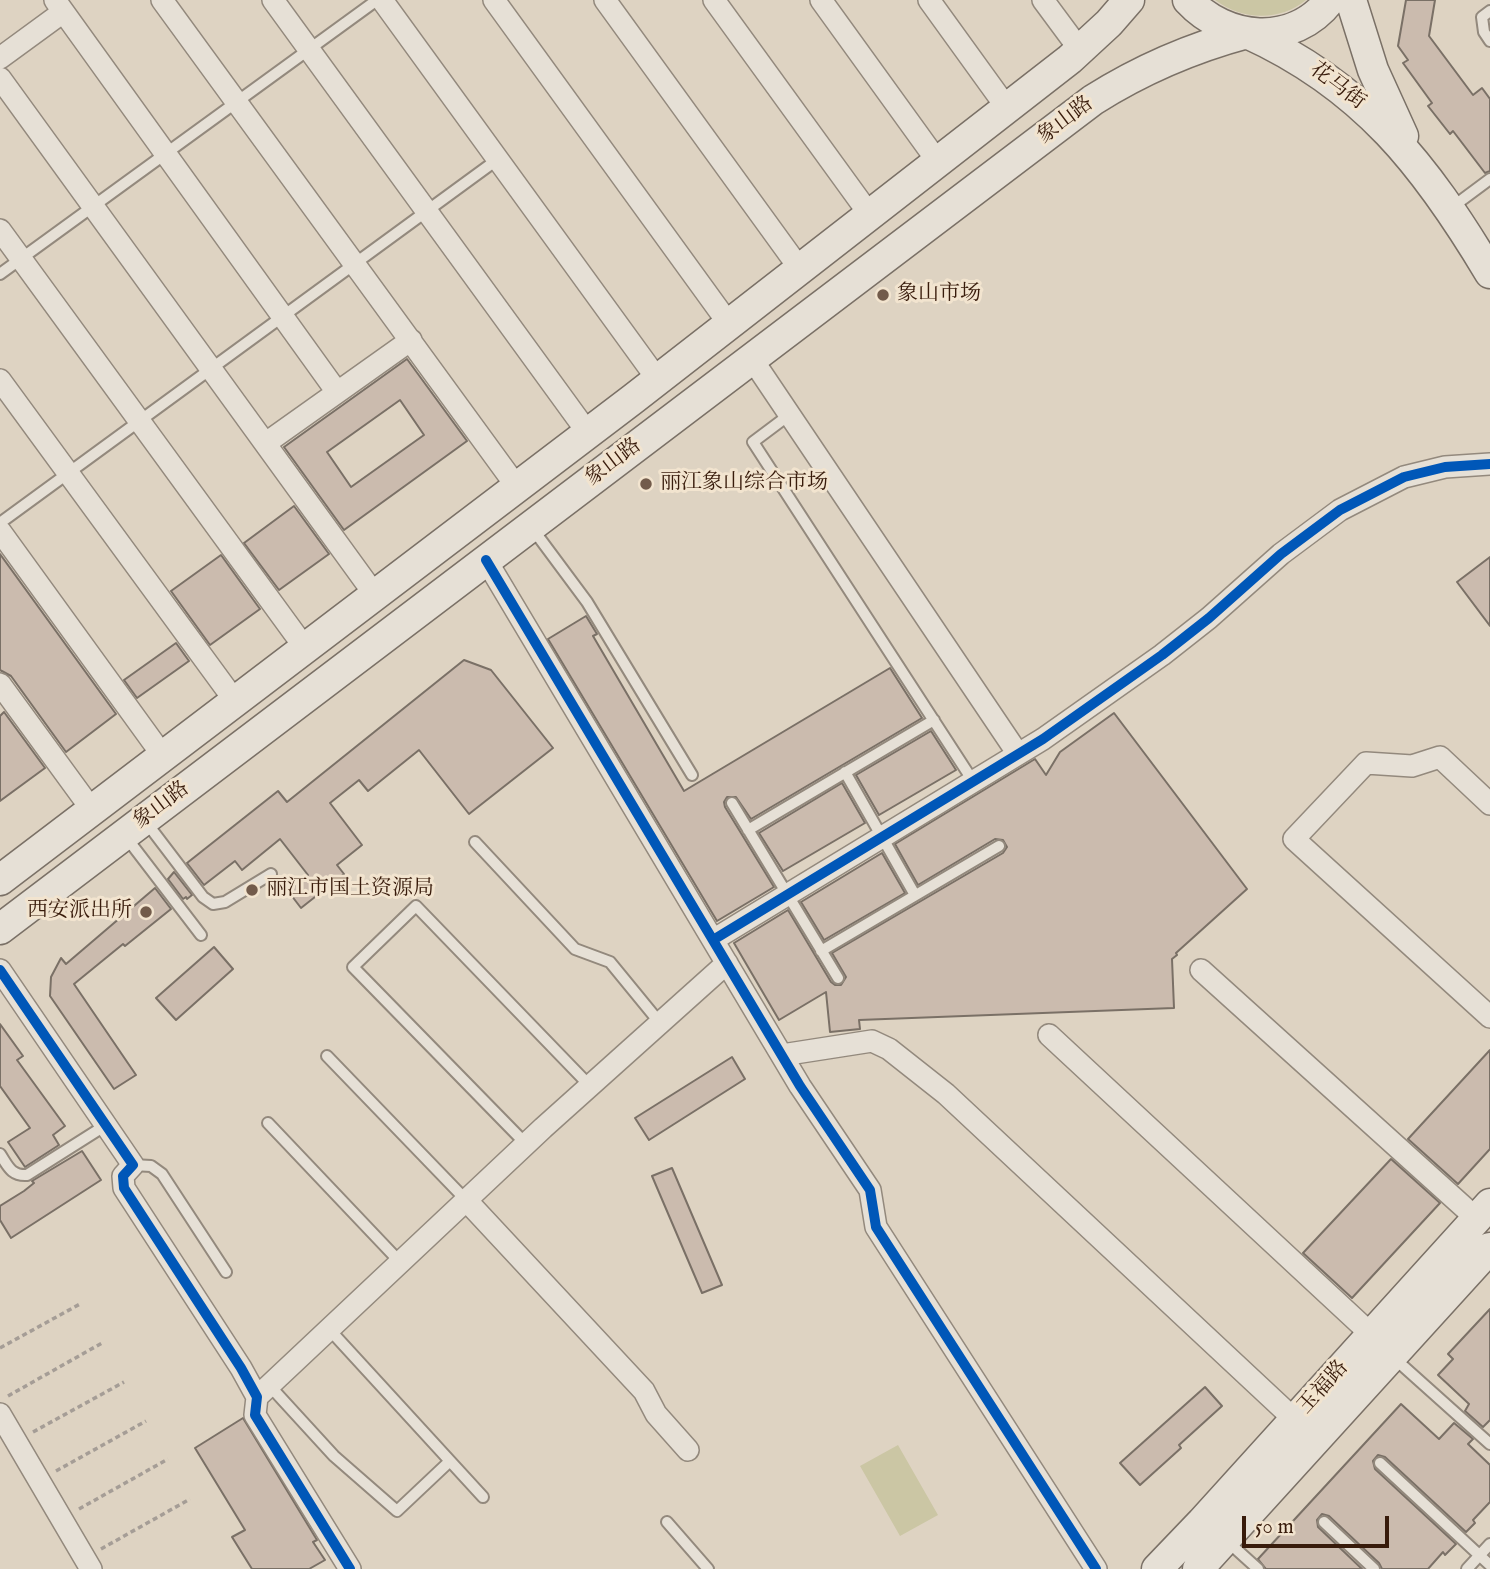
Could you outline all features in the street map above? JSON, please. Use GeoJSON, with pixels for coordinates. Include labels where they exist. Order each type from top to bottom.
{"type":"FeatureCollection","features":[{"type":"Feature","properties":{"kind":"main road","name":"象山路"},"geometry":{"type":"LineString","coordinates":[[0,880],[658,380],[938,162],[1080,50],[1129,0]]}},
{"type":"Feature","properties":{"kind":"main road"},"geometry":{"type":"LineString","coordinates":[[1188,0],[1215,23],[1247,33],[1273,33],[1298,25],[1313,16],[1330,0]]}},
{"type":"Feature","properties":{"kind":"main road","name":"花马街"},"geometry":{"type":"LineString","coordinates":[[1350,0],[1373,70],[1413,158]]}},
{"type":"Feature","properties":{"kind":"main road","name":"象山路"},"geometry":{"type":"LineString","coordinates":[[0,929],[1093,100],[1178,54],[1247,33]]}},
{"type":"Feature","properties":{"kind":"main road","name":"花马街"},"geometry":{"type":"LineString","coordinates":[[1247,33],[1291,55],[1340,87],[1367,110],[1413,158],[1490,273]]}},
{"type":"Feature","properties":{"kind":"main road","name":"玉福路"},"geometry":{"type":"LineString","coordinates":[[1198,1569],[1226,1540],[1382,1345],[1483,1212]]}},
{"type":"Feature","properties":{"kind":"main road","name":"玉福路"},"geometry":{"type":"LineString","coordinates":[[1157,1569],[1295,1420],[1490,1248]]}},
{"type":"Feature","properties":{"kind":"street"},"geometry":{"type":"LineString","coordinates":[[162,0],[517,487]]}},
{"type":"Feature","properties":{"kind":"street"},"geometry":{"type":"LineString","coordinates":[[273,0],[588,433]]}},
{"type":"Feature","properties":{"kind":"street"},"geometry":{"type":"LineString","coordinates":[[382,0],[658,380]]}},
{"type":"Feature","properties":{"kind":"street"},"geometry":{"type":"LineString","coordinates":[[494,0],[729,324]]}},
{"type":"Feature","properties":{"kind":"street"},"geometry":{"type":"LineString","coordinates":[[605,0],[800,269]]}},
{"type":"Feature","properties":{"kind":"street"},"geometry":{"type":"LineString","coordinates":[[714,0],[870,215]]}},
{"type":"Feature","properties":{"kind":"street"},"geometry":{"type":"LineString","coordinates":[[821,0],[938,162]]}},
{"type":"Feature","properties":{"kind":"street"},"geometry":{"type":"LineString","coordinates":[[929,0],[1007,108]]}},
{"type":"Feature","properties":{"kind":"street"},"geometry":{"type":"LineString","coordinates":[[1053,4],[1080,50]]}},
{"type":"Feature","properties":{"kind":"street"},"geometry":{"type":"LineString","coordinates":[[0,58],[59,6],[337,392]]}},
{"type":"Feature","properties":{"kind":"street"},"geometry":{"type":"LineString","coordinates":[[0,78],[375,595]]}},
{"type":"Feature","properties":{"kind":"street"},"geometry":{"type":"LineString","coordinates":[[0,230],[305,648]]}},
{"type":"Feature","properties":{"kind":"street"},"geometry":{"type":"LineString","coordinates":[[266,443],[411,340]]}},
{"type":"Feature","properties":{"kind":"street"},"geometry":{"type":"LineString","coordinates":[[752,359],[1018,754]]}},
{"type":"Feature","properties":{"kind":"street"},"geometry":{"type":"LineString","coordinates":[[0,380],[235,701]]}},
{"type":"Feature","properties":{"kind":"street"},"geometry":{"type":"LineString","coordinates":[[713,940],[1043,739],[1162,655],[1209,618],[1281,554],[1340,510],[1404,477],[1445,467],[1490,464]]}},
{"type":"Feature","properties":{"kind":"street"},"geometry":{"type":"LineString","coordinates":[[0,531],[163,756]]}},
{"type":"Feature","properties":{"kind":"street"},"geometry":{"type":"LineString","coordinates":[[486,560],[782,1055],[870,1190],[876,1227],[1097,1569]]}},
{"type":"Feature","properties":{"kind":"street"},"geometry":{"type":"LineString","coordinates":[[0,684],[92,810]]}},
{"type":"Feature","properties":{"kind":"street"},"geometry":{"type":"LineString","coordinates":[[1490,804],[1440,757],[1412,766],[1366,763],[1294,838],[1490,1017]]}},
{"type":"Feature","properties":{"kind":"street"},"geometry":{"type":"LineString","coordinates":[[350,1569],[255,1415],[263,1391],[526,1144],[727,963]]}},
{"type":"Feature","properties":{"kind":"street"},"geometry":{"type":"LineString","coordinates":[[0,970],[133,1165],[123,1176],[124,1188],[241,1368],[263,1391]]}},
{"type":"Feature","properties":{"kind":"street"},"geometry":{"type":"LineString","coordinates":[[1201,970],[1483,1212]]}},
{"type":"Feature","properties":{"kind":"street"},"geometry":{"type":"LineString","coordinates":[[1049,1035],[1382,1345]]}},
{"type":"Feature","properties":{"kind":"street"},"geometry":{"type":"LineString","coordinates":[[782,1055],[872,1041],[889,1049],[946,1094],[1295,1420]]}},
{"type":"Feature","properties":{"kind":"street"},"geometry":{"type":"LineString","coordinates":[[466,1200],[643,1391],[656,1414],[688,1450]]}},
{"type":"Feature","properties":{"kind":"street"},"geometry":{"type":"LineString","coordinates":[[0,1414],[88,1564]]}},
{"type":"Feature","properties":{"kind":"lane"},"geometry":{"type":"LineString","coordinates":[[0,274],[377,0]]}},
{"type":"Feature","properties":{"kind":"lane"},"geometry":{"type":"LineString","coordinates":[[1490,11],[1482,16],[1484,33],[1490,41]]}},
{"type":"Feature","properties":{"kind":"lane"},"geometry":{"type":"LineString","coordinates":[[0,523],[498,159]]}},
{"type":"Feature","properties":{"kind":"lane"},"geometry":{"type":"LineString","coordinates":[[1449,209],[1490,179]]}},
{"type":"Feature","properties":{"kind":"lane"},"geometry":{"type":"LineString","coordinates":[[789,415],[753,442],[973,781]]}},
{"type":"Feature","properties":{"kind":"lane"},"geometry":{"type":"LineString","coordinates":[[531,526],[587,602],[692,775]]}},
{"type":"Feature","properties":{"kind":"lane"},"geometry":{"type":"LineString","coordinates":[[748,830],[934,720]]}},
{"type":"Feature","properties":{"kind":"lane"},"geometry":{"type":"LineString","coordinates":[[845,772],[915,895]]}},
{"type":"Feature","properties":{"kind":"lane"},"geometry":{"type":"LineString","coordinates":[[732,803],[838,978]]}},
{"type":"Feature","properties":{"kind":"lane"},"geometry":{"type":"LineString","coordinates":[[134,827],[213,904],[225,902],[271,874]]}},
{"type":"Feature","properties":{"kind":"lane"},"geometry":{"type":"LineString","coordinates":[[134,827],[201,935]]}},
{"type":"Feature","properties":{"kind":"lane"},"geometry":{"type":"LineString","coordinates":[[475,842],[575,948],[610,961],[660,1023]]}},
{"type":"Feature","properties":{"kind":"lane"},"geometry":{"type":"LineString","coordinates":[[821,951],[999,846]]}},
{"type":"Feature","properties":{"kind":"lane"},"geometry":{"type":"LineString","coordinates":[[526,1144],[353,968],[416,906],[590,1086]]}},
{"type":"Feature","properties":{"kind":"lane"},"geometry":{"type":"LineString","coordinates":[[327,1056],[466,1200]]}},
{"type":"Feature","properties":{"kind":"lane"},"geometry":{"type":"LineString","coordinates":[[268,1123],[400,1262]]}},
{"type":"Feature","properties":{"kind":"lane"},"geometry":{"type":"LineString","coordinates":[[0,1154],[11,1171],[27,1175],[106,1125]]}},
{"type":"Feature","properties":{"kind":"lane"},"geometry":{"type":"LineString","coordinates":[[133,1165],[151,1166],[162,1174],[226,1272]]}},
{"type":"Feature","properties":{"kind":"lane"},"geometry":{"type":"LineString","coordinates":[[329,1329],[483,1497]]}},
{"type":"Feature","properties":{"kind":"lane"},"geometry":{"type":"LineString","coordinates":[[1382,1345],[1490,1444]]}},
{"type":"Feature","properties":{"kind":"lane"},"geometry":{"type":"LineString","coordinates":[[263,1391],[397,1511],[450,1461]]}},
{"type":"Feature","properties":{"kind":"lane"},"geometry":{"type":"LineString","coordinates":[[1380,1462],[1490,1564]]}},
{"type":"Feature","properties":{"kind":"lane"},"geometry":{"type":"LineString","coordinates":[[667,1522],[708,1569]]}},
{"type":"Feature","properties":{"kind":"lane"},"geometry":{"type":"LineString","coordinates":[[1324,1522],[1374,1569]]}},
{"type":"Feature","properties":{"kind":"lane"},"geometry":{"type":"LineString","coordinates":[[1226,1540],[1258,1569]]}},
{"type":"Feature","properties":{"kind":"lane"},"geometry":{"type":"LineString","coordinates":[[1467,1569],[1490,1544]]}},
{"type":"Feature","properties":{"kind":"path"},"geometry":{"type":"LineString","coordinates":[[0,1348],[80,1304]]}},
{"type":"Feature","properties":{"kind":"path"},"geometry":{"type":"LineString","coordinates":[[0,1400],[102,1343]]}},
{"type":"Feature","properties":{"kind":"path"},"geometry":{"type":"LineString","coordinates":[[16,1442],[124,1382]]}},
{"type":"Feature","properties":{"kind":"path"},"geometry":{"type":"LineString","coordinates":[[39,1481],[146,1421]]}},
{"type":"Feature","properties":{"kind":"path"},"geometry":{"type":"LineString","coordinates":[[62,1519],[167,1460]]}},
{"type":"Feature","properties":{"kind":"path"},"geometry":{"type":"LineString","coordinates":[[88,1564],[190,1499]]}},
{"type":"Feature","properties":{"kind":"shaded area"},"geometry":{"type":"Polygon","coordinates":[[[1215,0],[1306,0],[1284,12],[1260,16],[1237,12],[1215,0]]]}},
{"type":"Feature","properties":{"kind":"shaded area"},"geometry":{"type":"Polygon","coordinates":[[[898,1445],[938,1515],[900,1536],[860,1466],[898,1445]]]}},
{"type":"Feature","properties":{"kind":"building"},"geometry":{"type":"Polygon","coordinates":[[[1406,0],[1435,0],[1429,36],[1473,95],[1482,88],[1490,99],[1490,171],[1485,173],[1453,131],[1450,134],[1428,106],[1432,103],[1403,63],[1408,60],[1398,46],[1406,0]]]}},
{"type":"Feature","properties":{"kind":"building"},"geometry":{"type":"Polygon","coordinates":[[[407,359],[467,441],[344,530],[284,447],[407,359]],[[400,400],[327,452],[351,487],[424,435],[400,400]]]}},
{"type":"Feature","properties":{"kind":"building"},"geometry":{"type":"Polygon","coordinates":[[[294,506],[329,554],[279,590],[244,543],[294,506]]]}},
{"type":"Feature","properties":{"kind":"building"},"geometry":{"type":"Polygon","coordinates":[[[0,554],[116,714],[66,752],[11,676],[0,670],[0,554]]]}},
{"type":"Feature","properties":{"kind":"building"},"geometry":{"type":"Polygon","coordinates":[[[221,555],[260,609],[210,645],[171,591],[221,555]]]}},
{"type":"Feature","properties":{"kind":"building"},"geometry":{"type":"Polygon","coordinates":[[[1490,557],[1490,626],[1457,582],[1490,557]]]}},
{"type":"Feature","properties":{"kind":"building"},"geometry":{"type":"Polygon","coordinates":[[[586,616],[597,634],[593,636],[684,791],[890,668],[922,718],[751,819],[736,797],[727,797],[725,807],[774,887],[717,921],[548,639],[586,616]]]}},
{"type":"Feature","properties":{"kind":"building"},"geometry":{"type":"Polygon","coordinates":[[[176,643],[189,661],[137,698],[124,680],[176,643]]]}},
{"type":"Feature","properties":{"kind":"building"},"geometry":{"type":"Polygon","coordinates":[[[464,660],[491,670],[553,748],[469,814],[419,750],[368,791],[359,780],[330,803],[362,845],[337,865],[344,874],[301,908],[288,891],[308,875],[280,839],[242,870],[235,861],[204,885],[187,863],[278,791],[287,802],[464,660]]]}},
{"type":"Feature","properties":{"kind":"building"},"geometry":{"type":"Polygon","coordinates":[[[4,712],[45,768],[0,801],[0,716],[4,712]]]}},
{"type":"Feature","properties":{"kind":"building"},"geometry":{"type":"Polygon","coordinates":[[[1114,713],[1247,889],[1172,959],[1174,1008],[859,1020],[860,1029],[830,1032],[826,992],[779,1020],[734,943],[788,910],[831,982],[841,985],[846,977],[832,953],[1003,853],[1007,847],[1003,840],[995,839],[918,885],[895,844],[1035,759],[1046,775],[1060,752],[1114,713]]]}},
{"type":"Feature","properties":{"kind":"building"},"geometry":{"type":"Polygon","coordinates":[[[931,731],[956,770],[879,815],[856,775],[931,731]]]}},
{"type":"Feature","properties":{"kind":"building"},"geometry":{"type":"Polygon","coordinates":[[[842,783],[865,823],[783,871],[759,833],[842,783]]]}},
{"type":"Feature","properties":{"kind":"building"},"geometry":{"type":"Polygon","coordinates":[[[882,853],[905,893],[824,940],[801,902],[882,853]]]}},
{"type":"Feature","properties":{"kind":"building"},"geometry":{"type":"Polygon","coordinates":[[[174,872],[192,895],[187,899],[183,899],[168,879],[174,872]]]}},
{"type":"Feature","properties":{"kind":"building"},"geometry":{"type":"Polygon","coordinates":[[[155,888],[171,909],[74,984],[136,1075],[114,1089],[50,996],[51,977],[61,958],[66,964],[155,888]]]}},
{"type":"Feature","properties":{"kind":"building"},"geometry":{"type":"Polygon","coordinates":[[[214,947],[233,969],[176,1020],[156,998],[214,947]]]}},
{"type":"Feature","properties":{"kind":"building"},"geometry":{"type":"Polygon","coordinates":[[[0,1024],[23,1056],[17,1060],[65,1126],[53,1135],[59,1145],[25,1167],[8,1142],[30,1128],[0,1086],[0,1024]]]}},
{"type":"Feature","properties":{"kind":"building"},"geometry":{"type":"Polygon","coordinates":[[[1490,1050],[1490,1149],[1458,1184],[1408,1139],[1490,1050]]]}},
{"type":"Feature","properties":{"kind":"building"},"geometry":{"type":"Polygon","coordinates":[[[732,1057],[745,1079],[649,1140],[635,1118],[732,1057]]]}},
{"type":"Feature","properties":{"kind":"building"},"geometry":{"type":"Polygon","coordinates":[[[82,1151],[101,1180],[11,1238],[0,1220],[0,1206],[24,1191],[34,1183],[32,1181],[82,1151]]]}},
{"type":"Feature","properties":{"kind":"building"},"geometry":{"type":"Polygon","coordinates":[[[1391,1159],[1440,1203],[1352,1298],[1303,1253],[1391,1159]]]}},
{"type":"Feature","properties":{"kind":"building"},"geometry":{"type":"Polygon","coordinates":[[[672,1168],[722,1285],[702,1293],[652,1176],[672,1168]]]}},
{"type":"Feature","properties":{"kind":"building"},"geometry":{"type":"Polygon","coordinates":[[[1490,1309],[1490,1420],[1483,1427],[1465,1411],[1469,1404],[1438,1375],[1453,1359],[1448,1354],[1490,1309]]]}},
{"type":"Feature","properties":{"kind":"building"},"geometry":{"type":"Polygon","coordinates":[[[1205,1387],[1222,1406],[1140,1485],[1120,1463],[1205,1387]]]}},
{"type":"Feature","properties":{"kind":"building"},"geometry":{"type":"Polygon","coordinates":[[[1401,1404],[1439,1439],[1454,1423],[1473,1439],[1468,1444],[1490,1465],[1490,1502],[1473,1520],[1475,1523],[1466,1532],[1385,1457],[1378,1455],[1373,1461],[1375,1469],[1456,1544],[1445,1555],[1443,1552],[1428,1569],[1382,1569],[1379,1563],[1329,1516],[1322,1514],[1317,1520],[1318,1527],[1362,1569],[1266,1569],[1258,1559],[1401,1404]]]}},
{"type":"Feature","properties":{"kind":"building"},"geometry":{"type":"Polygon","coordinates":[[[243,1418],[317,1540],[313,1542],[325,1560],[309,1569],[252,1569],[232,1537],[245,1530],[195,1448],[243,1418]]]}},
{"type":"Feature","properties":{"kind":"cycle path"},"geometry":{"type":"LineString","coordinates":[[713,940],[1043,739],[1162,655],[1209,618],[1281,554],[1340,510],[1404,477],[1445,467],[1490,464]]}},
{"type":"Feature","properties":{"kind":"cycle path"},"geometry":{"type":"LineString","coordinates":[[486,560],[800,1086],[870,1190],[876,1227],[1096,1569]]}},
{"type":"Feature","properties":{"kind":"cycle path"},"geometry":{"type":"LineString","coordinates":[[0,970],[133,1165],[123,1176],[124,1188],[241,1368],[257,1397],[255,1415],[350,1569]]}},
{"type":"Feature","properties":{"kind":"place","name":"象山市场"},"geometry":{"type":"Point","coordinates":[883,295]}},
{"type":"Feature","properties":{"kind":"place","name":"丽江象山综合市场"},"geometry":{"type":"Point","coordinates":[646,484]}},
{"type":"Feature","properties":{"kind":"place","name":"丽江市国土资源局"},"geometry":{"type":"Point","coordinates":[252,890]}},
{"type":"Feature","properties":{"kind":"place","name":"西安派出所"},"geometry":{"type":"Point","coordinates":[146,912]}}]}
